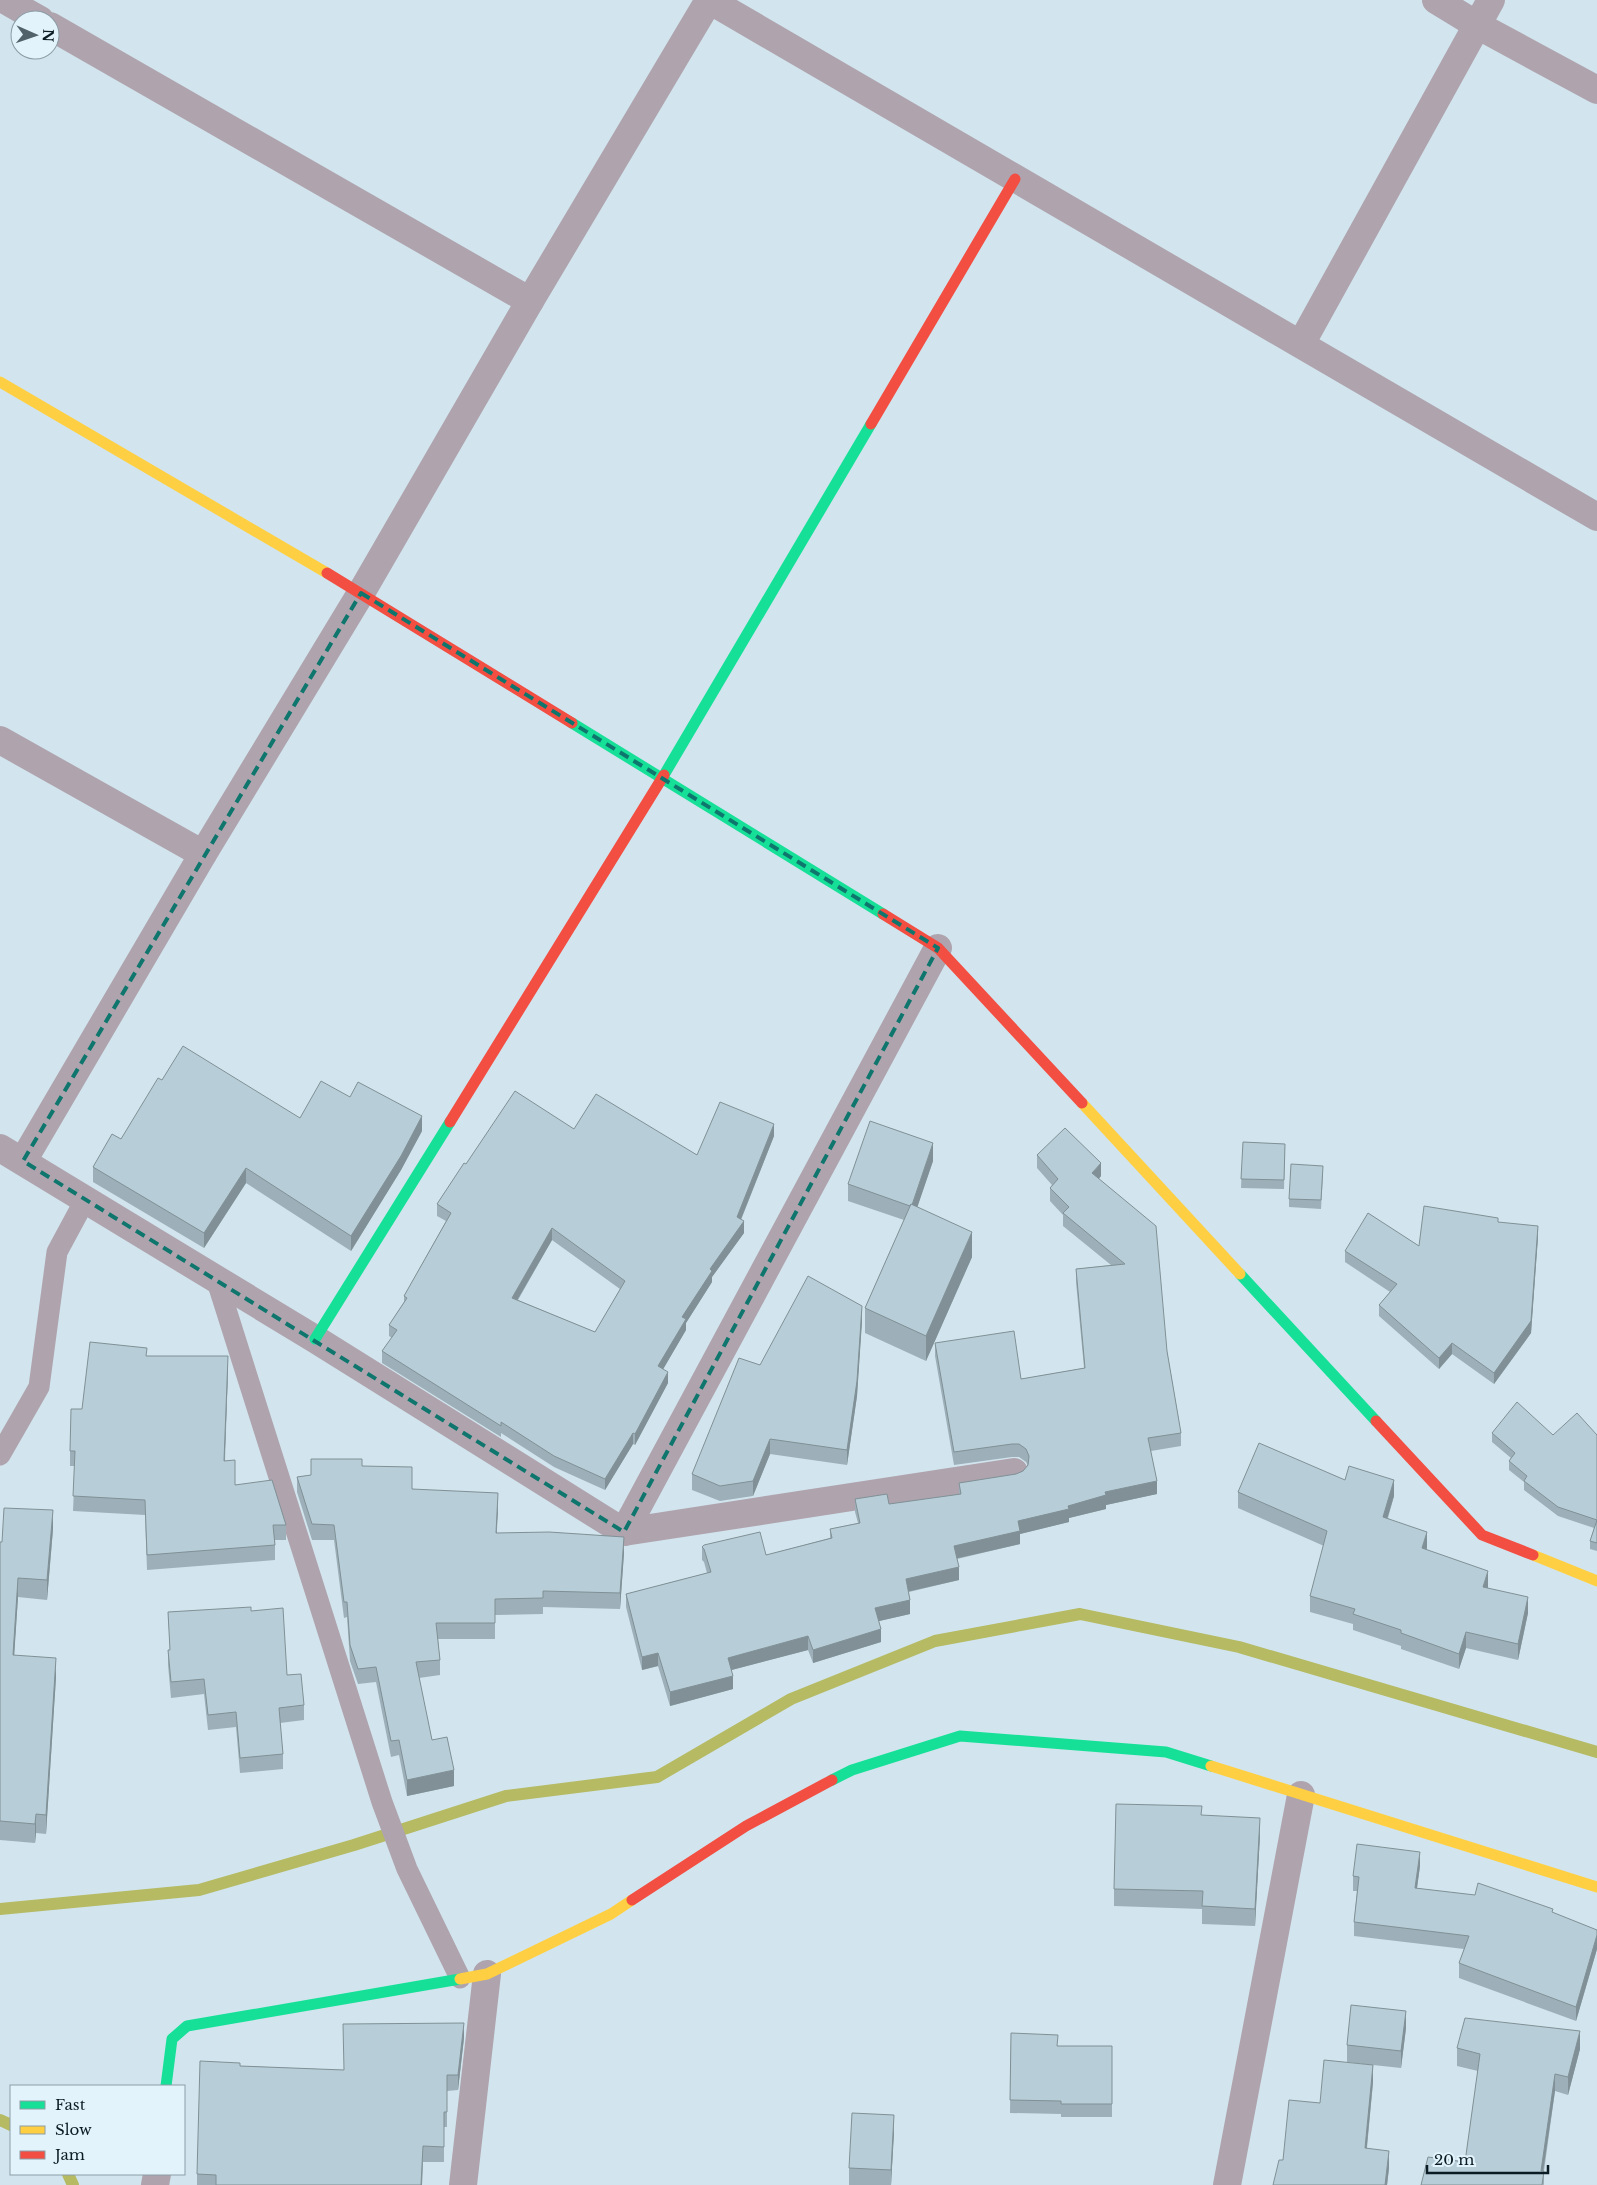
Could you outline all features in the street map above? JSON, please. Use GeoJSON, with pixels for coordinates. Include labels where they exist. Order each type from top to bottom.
{"type":"FeatureCollection","features":[{"type":"Feature","properties":{"kind":"street"},"geometry":{"type":"LineString","coordinates":[[5,0],[22,10]]}},
{"type":"Feature","properties":{"kind":"street"},"geometry":{"type":"LineString","coordinates":[[1014,1472],[624,1532],[316,1339],[11,1155],[203,854],[361,593],[530,301],[709,0],[1597,517]]}},
{"type":"Feature","properties":{"kind":"street"},"geometry":{"type":"LineString","coordinates":[[1436,0],[1477,26],[1597,90]]}},
{"type":"Feature","properties":{"kind":"street"},"geometry":{"type":"LineString","coordinates":[[1301,344],[1491,0]]}},
{"type":"Feature","properties":{"kind":"street"},"geometry":{"type":"LineString","coordinates":[[60,32],[530,301]]}},
{"type":"Feature","properties":{"kind":"street"},"geometry":{"type":"LineString","coordinates":[[316,1339],[662,779],[1015,179]]}},
{"type":"Feature","properties":{"kind":"street"},"geometry":{"type":"LineString","coordinates":[[0,382],[361,593],[938,948],[1482,1535],[1597,1581]]}},
{"type":"Feature","properties":{"kind":"street"},"geometry":{"type":"LineString","coordinates":[[0,740],[203,854]]}},
{"type":"Feature","properties":{"kind":"street"},"geometry":{"type":"LineString","coordinates":[[624,1532],[938,948]]}},
{"type":"Feature","properties":{"kind":"street"},"geometry":{"type":"LineString","coordinates":[[166,2085],[172,2039],[187,2026],[487,1974],[611,1914],[746,1826],[852,1770],[960,1736],[1166,1752],[1597,1887]]}},
{"type":"Feature","properties":{"kind":"street"},"geometry":{"type":"LineString","coordinates":[[1227,2185],[1301,1794]]}},
{"type":"Feature","properties":{"kind":"street"},"geometry":{"type":"LineString","coordinates":[[463,2185],[487,1974]]}},
{"type":"Feature","properties":{"kind":"lane"},"geometry":{"type":"LineString","coordinates":[[0,1455],[39,1387],[57,1252],[85,1200]]}},
{"type":"Feature","properties":{"kind":"lane"},"geometry":{"type":"LineString","coordinates":[[216,1278],[382,1802],[407,1869],[460,1978]]}},
{"type":"Feature","properties":{"kind":"highlighted area"},"geometry":{"type":"Polygon","coordinates":[[[361,593],[938,948],[624,1532],[23,1161],[361,593]]]}},
{"type":"Feature","properties":{"kind":"building"},"geometry":{"type":"Polygon","coordinates":[[[183,1046],[300,1118],[321,1081],[350,1097],[358,1082],[422,1116],[401,1156],[351,1236],[246,1168],[204,1233],[93,1167],[112,1134],[121,1139],[158,1078],[162,1080],[183,1046]]]}},
{"type":"Feature","properties":{"kind":"building"},"geometry":{"type":"Polygon","coordinates":[[[515,1091],[574,1129],[596,1094],[697,1155],[720,1102],[774,1124],[737,1217],[744,1221],[710,1269],[712,1271],[682,1317],[686,1319],[658,1366],[668,1372],[635,1434],[633,1433],[605,1479],[554,1456],[501,1422],[501,1426],[382,1351],[397,1330],[389,1325],[407,1298],[404,1296],[451,1213],[437,1204],[464,1163],[466,1164],[515,1091]],[[552,1228],[512,1298],[595,1332],[625,1281],[552,1228]]]}},
{"type":"Feature","properties":{"kind":"building"},"geometry":{"type":"Polygon","coordinates":[[[870,1121],[933,1143],[912,1205],[910,1206],[848,1184],[870,1121]]]}},
{"type":"Feature","properties":{"kind":"building"},"geometry":{"type":"Polygon","coordinates":[[[1065,1128],[1101,1163],[1092,1173],[1156,1226],[1167,1351],[1181,1433],[1148,1438],[1157,1481],[1105,1492],[1106,1495],[1068,1506],[1069,1509],[1018,1521],[1020,1531],[954,1546],[959,1567],[906,1579],[910,1600],[875,1608],[881,1629],[813,1650],[808,1636],[728,1658],[733,1676],[670,1692],[658,1653],[642,1657],[626,1594],[711,1572],[702,1547],[704,1545],[760,1532],[766,1555],[832,1538],[830,1529],[860,1523],[855,1499],[887,1494],[889,1504],[961,1494],[959,1483],[1016,1474],[1023,1471],[1028,1465],[1029,1456],[1026,1449],[1019,1444],[954,1452],[935,1343],[1014,1331],[1021,1379],[1085,1368],[1076,1269],[1125,1264],[1063,1213],[1069,1207],[1050,1188],[1058,1179],[1037,1155],[1065,1128]]]}},
{"type":"Feature","properties":{"kind":"building"},"geometry":{"type":"Polygon","coordinates":[[[1243,1142],[1285,1144],[1284,1180],[1241,1179],[1243,1142]]]}},
{"type":"Feature","properties":{"kind":"building"},"geometry":{"type":"Polygon","coordinates":[[[1291,1164],[1323,1166],[1321,1200],[1289,1199],[1291,1164]]]}},
{"type":"Feature","properties":{"kind":"building"},"geometry":{"type":"Polygon","coordinates":[[[911,1204],[972,1232],[926,1336],[865,1308],[911,1204]]]}},
{"type":"Feature","properties":{"kind":"building"},"geometry":{"type":"Polygon","coordinates":[[[1424,1206],[1498,1218],[1498,1222],[1538,1226],[1531,1321],[1494,1373],[1452,1343],[1439,1358],[1379,1305],[1397,1284],[1345,1251],[1368,1213],[1419,1246],[1424,1206]]]}},
{"type":"Feature","properties":{"kind":"building"},"geometry":{"type":"Polygon","coordinates":[[[808,1276],[862,1306],[857,1381],[847,1450],[770,1439],[753,1481],[720,1486],[692,1474],[739,1358],[760,1365],[808,1276]]]}},
{"type":"Feature","properties":{"kind":"building"},"geometry":{"type":"Polygon","coordinates":[[[90,1342],[147,1348],[146,1356],[228,1356],[224,1461],[235,1460],[235,1485],[272,1480],[286,1525],[273,1525],[275,1545],[147,1555],[145,1500],[73,1496],[75,1451],[70,1451],[71,1409],[82,1409],[90,1342]]]}},
{"type":"Feature","properties":{"kind":"building"},"geometry":{"type":"Polygon","coordinates":[[[1517,1402],[1553,1435],[1577,1413],[1597,1435],[1597,1520],[1558,1507],[1524,1481],[1527,1476],[1509,1461],[1515,1453],[1492,1433],[1517,1402]]]}},
{"type":"Feature","properties":{"kind":"building"},"geometry":{"type":"Polygon","coordinates":[[[1259,1443],[1345,1480],[1349,1466],[1394,1480],[1383,1517],[1427,1532],[1422,1548],[1488,1571],[1483,1587],[1528,1597],[1518,1644],[1466,1632],[1459,1654],[1401,1633],[1401,1630],[1353,1614],[1355,1609],[1310,1596],[1327,1531],[1238,1492],[1259,1443]]]}},
{"type":"Feature","properties":{"kind":"building"},"geometry":{"type":"Polygon","coordinates":[[[311,1459],[362,1459],[362,1466],[412,1467],[412,1489],[498,1493],[496,1533],[549,1532],[624,1537],[620,1593],[543,1591],[543,1598],[495,1599],[495,1623],[436,1623],[440,1660],[416,1662],[432,1740],[447,1737],[454,1770],[407,1780],[399,1740],[391,1741],[376,1667],[358,1669],[350,1645],[347,1602],[344,1602],[334,1525],[312,1524],[297,1477],[311,1475],[311,1459]]]}},
{"type":"Feature","properties":{"kind":"building"},"geometry":{"type":"Polygon","coordinates":[[[4,1508],[53,1510],[47,1580],[18,1578],[13,1655],[56,1658],[46,1815],[36,1814],[35,1824],[0,1821],[0,1542],[2,1542],[4,1508]]]}},
{"type":"Feature","properties":{"kind":"building"},"geometry":{"type":"Polygon","coordinates":[[[1597,1520],[1597,1543],[1590,1541],[1597,1520]]]}},
{"type":"Feature","properties":{"kind":"building"},"geometry":{"type":"Polygon","coordinates":[[[251,1607],[251,1611],[283,1608],[287,1675],[301,1674],[304,1705],[279,1708],[283,1754],[240,1758],[236,1712],[208,1715],[204,1679],[171,1682],[168,1650],[170,1650],[168,1612],[251,1607]]]}},
{"type":"Feature","properties":{"kind":"building"},"geometry":{"type":"Polygon","coordinates":[[[1116,1804],[1202,1806],[1201,1815],[1260,1818],[1255,1909],[1202,1906],[1203,1891],[1114,1889],[1116,1804]]]}},
{"type":"Feature","properties":{"kind":"building"},"geometry":{"type":"Polygon","coordinates":[[[1357,1844],[1420,1852],[1415,1888],[1475,1895],[1478,1883],[1553,1909],[1552,1912],[1597,1930],[1576,2007],[1459,1963],[1469,1936],[1354,1922],[1359,1877],[1353,1876],[1357,1844]]]}},
{"type":"Feature","properties":{"kind":"building"},"geometry":{"type":"Polygon","coordinates":[[[1351,2005],[1406,2011],[1401,2051],[1347,2045],[1351,2005]]]}},
{"type":"Feature","properties":{"kind":"building"},"geometry":{"type":"Polygon","coordinates":[[[1465,2018],[1580,2031],[1568,2077],[1555,2074],[1541,2171],[1544,2171],[1542,2185],[1421,2185],[1428,2157],[1465,2162],[1480,2054],[1457,2048],[1465,2018]]]}},
{"type":"Feature","properties":{"kind":"building"},"geometry":{"type":"Polygon","coordinates":[[[464,2023],[458,2075],[447,2075],[447,2112],[444,2112],[444,2147],[423,2146],[421,2185],[216,2185],[216,2175],[197,2174],[200,2061],[240,2063],[240,2066],[344,2070],[343,2024],[464,2023]]]}},
{"type":"Feature","properties":{"kind":"building"},"geometry":{"type":"Polygon","coordinates":[[[1011,2033],[1058,2035],[1057,2046],[1112,2046],[1112,2104],[1061,2104],[1061,2101],[1010,2100],[1011,2033]]]}},
{"type":"Feature","properties":{"kind":"building"},"geometry":{"type":"Polygon","coordinates":[[[1324,2060],[1373,2065],[1365,2148],[1389,2151],[1385,2185],[1273,2185],[1279,2160],[1283,2160],[1289,2100],[1320,2103],[1324,2060]]]}},
{"type":"Feature","properties":{"kind":"building"},"geometry":{"type":"Polygon","coordinates":[[[852,2113],[894,2115],[891,2170],[849,2168],[852,2113]]]}},
{"type":"Feature","properties":{"kind":"waterway"},"geometry":{"type":"LineString","coordinates":[[0,1909],[199,1890],[354,1845],[506,1796],[657,1777],[791,1699],[935,1641],[1080,1614],[1239,1647],[1597,1752]]}},
{"type":"Feature","properties":{"kind":"waterway"},"geometry":{"type":"LineString","coordinates":[[0,2120],[10,2125]]}},
{"type":"Feature","properties":{"kind":"waterway"},"geometry":{"type":"LineString","coordinates":[[68,2175],[73,2185]]}},
{"type":"Feature","properties":{"kind":"traffic: fast"},"geometry":{"type":"LineString","coordinates":[[664,775],[871,424]]}},
{"type":"Feature","properties":{"kind":"traffic: fast"},"geometry":{"type":"LineString","coordinates":[[572,723],[883,914]]}},
{"type":"Feature","properties":{"kind":"traffic: fast"},"geometry":{"type":"LineString","coordinates":[[315,1339],[450,1122]]}},
{"type":"Feature","properties":{"kind":"traffic: fast"},"geometry":{"type":"LineString","coordinates":[[1240,1274],[1376,1421]]}},
{"type":"Feature","properties":{"kind":"traffic: fast"},"geometry":{"type":"LineString","coordinates":[[832,1780],[852,1770],[960,1736],[1166,1752],[1211,1766]]}},
{"type":"Feature","properties":{"kind":"traffic: fast"},"geometry":{"type":"LineString","coordinates":[[166,2085],[172,2039],[187,2026],[460,1979]]}},
{"type":"Feature","properties":{"kind":"traffic: slow"},"geometry":{"type":"LineString","coordinates":[[0,382],[327,573]]}},
{"type":"Feature","properties":{"kind":"traffic: slow"},"geometry":{"type":"LineString","coordinates":[[1082,1103],[1240,1274]]}},
{"type":"Feature","properties":{"kind":"traffic: slow"},"geometry":{"type":"LineString","coordinates":[[1533,1555],[1597,1581]]}},
{"type":"Feature","properties":{"kind":"traffic: slow"},"geometry":{"type":"LineString","coordinates":[[1211,1766],[1597,1887]]}},
{"type":"Feature","properties":{"kind":"traffic: slow"},"geometry":{"type":"LineString","coordinates":[[460,1979],[487,1974],[611,1914],[632,1900]]}},
{"type":"Feature","properties":{"kind":"traffic: jam"},"geometry":{"type":"LineString","coordinates":[[871,424],[1015,179]]}},
{"type":"Feature","properties":{"kind":"traffic: jam"},"geometry":{"type":"LineString","coordinates":[[327,573],[572,723]]}},
{"type":"Feature","properties":{"kind":"traffic: jam"},"geometry":{"type":"LineString","coordinates":[[450,1122],[664,775]]}},
{"type":"Feature","properties":{"kind":"traffic: jam"},"geometry":{"type":"LineString","coordinates":[[883,914],[938,948],[1082,1103]]}},
{"type":"Feature","properties":{"kind":"traffic: jam"},"geometry":{"type":"LineString","coordinates":[[1376,1421],[1482,1535],[1533,1555]]}},
{"type":"Feature","properties":{"kind":"traffic: jam"},"geometry":{"type":"LineString","coordinates":[[632,1900],[746,1826],[832,1780]]}}]}
